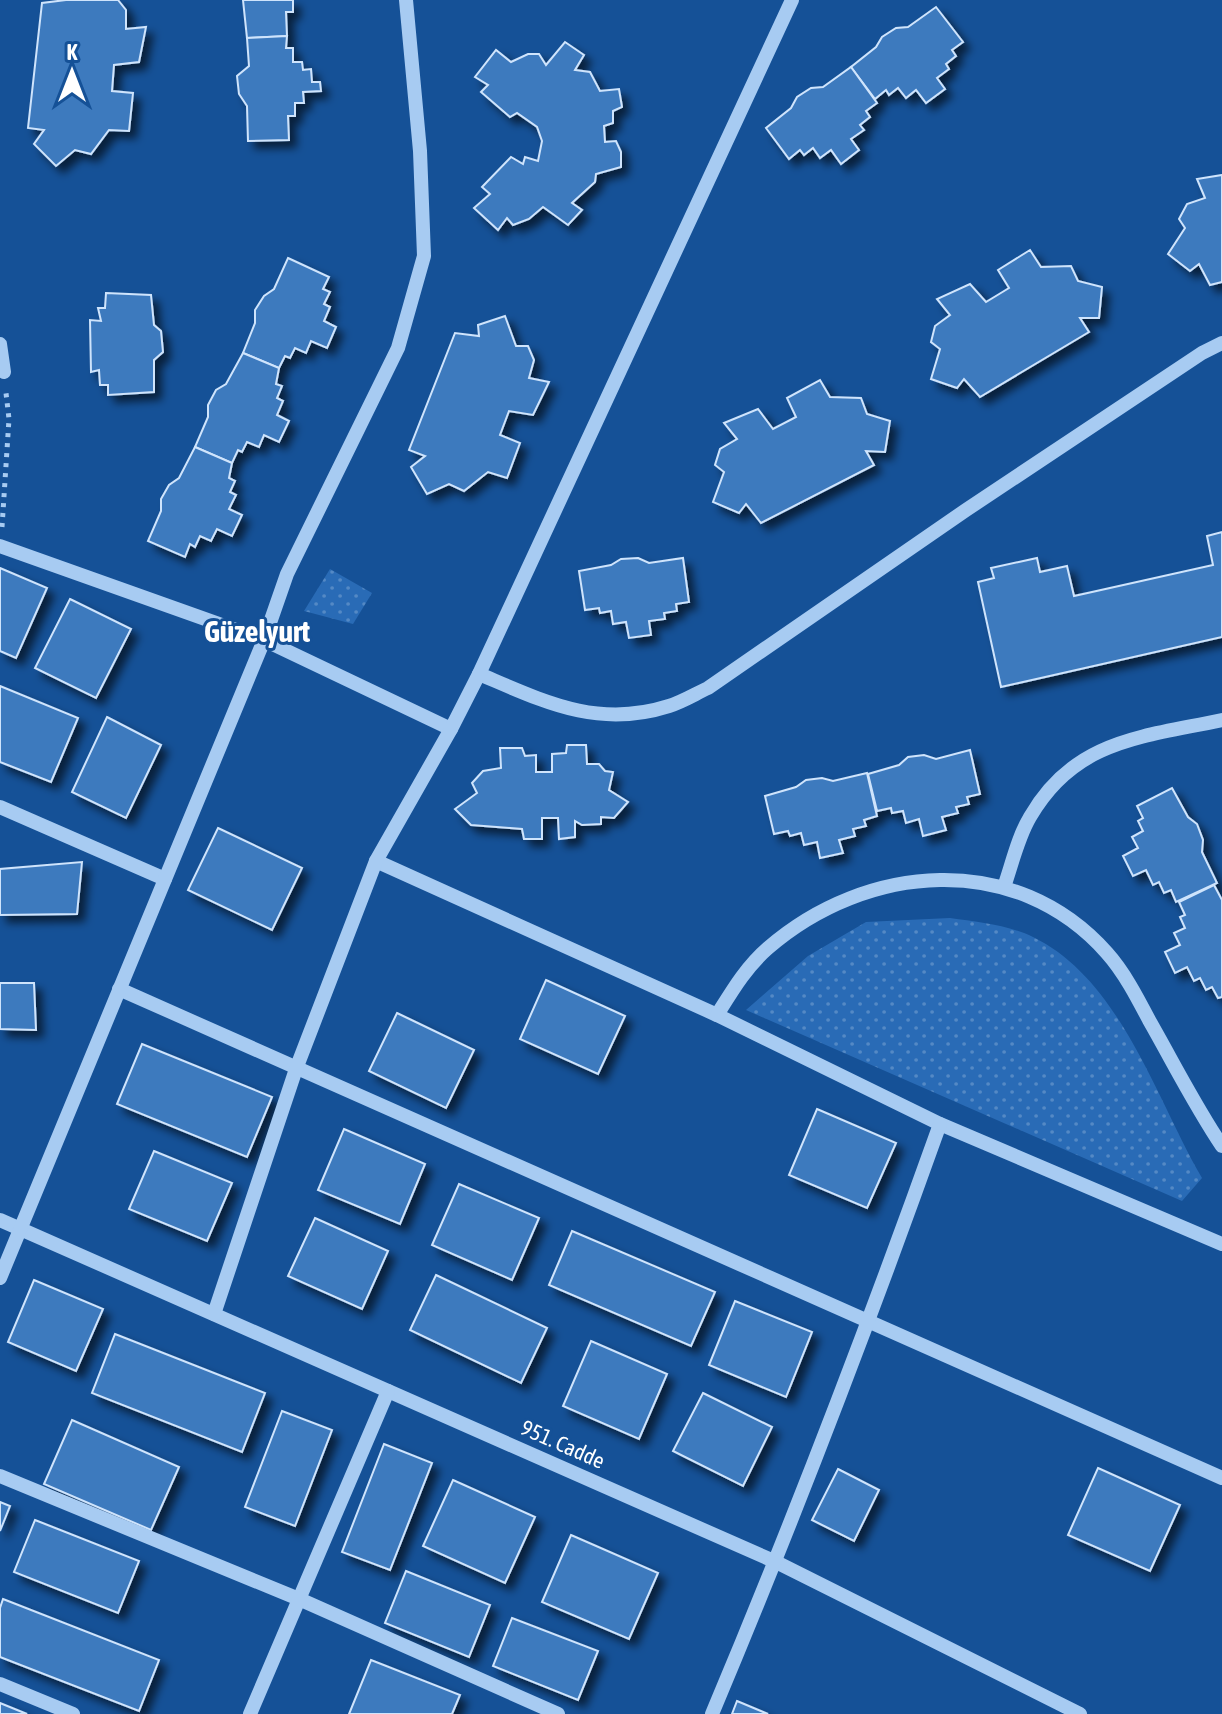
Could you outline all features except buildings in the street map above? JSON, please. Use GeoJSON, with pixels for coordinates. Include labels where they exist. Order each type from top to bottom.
{"type":"FeatureCollection","features":[{"type":"Feature","properties":{"kind":"street"},"geometry":{"type":"LineString","coordinates":[[0,1278],[264,640],[287,574],[398,348],[424,256],[420,151],[406,0]]}},
{"type":"Feature","properties":{"kind":"street"},"geometry":{"type":"LineString","coordinates":[[214,1314],[296,1069],[376,861],[479,674],[792,0]]}},
{"type":"Feature","properties":{"kind":"street"},"geometry":{"type":"LineString","coordinates":[[479,674],[555,706],[595,715],[636,714],[670,706],[708,688],[966,510],[1202,353],[1222,343]]}},
{"type":"Feature","properties":{"kind":"street"},"geometry":{"type":"LineString","coordinates":[[0,344],[4,372]]}},
{"type":"Feature","properties":{"kind":"street"},"geometry":{"type":"LineString","coordinates":[[0,546],[264,640],[451,729]]}},
{"type":"Feature","properties":{"kind":"street"},"geometry":{"type":"LineString","coordinates":[[1004,887],[1028,819],[1045,794],[1066,772],[1112,744],[1222,720]]}},
{"type":"Feature","properties":{"kind":"street"},"geometry":{"type":"LineString","coordinates":[[0,807],[165,879]]}},
{"type":"Feature","properties":{"kind":"street"},"geometry":{"type":"LineString","coordinates":[[376,861],[717,1015],[940,1124],[1222,1244]]}},
{"type":"Feature","properties":{"kind":"street"},"geometry":{"type":"LineString","coordinates":[[717,1015],[740,977],[766,949],[798,924],[841,901],[885,886],[930,880],[970,880],[1004,887],[1038,899],[1073,921],[1107,953],[1130,985],[1222,1146]]}},
{"type":"Feature","properties":{"kind":"street"},"geometry":{"type":"LineString","coordinates":[[119,989],[1222,1478]]}},
{"type":"Feature","properties":{"kind":"street"},"geometry":{"type":"LineString","coordinates":[[712,1714],[776,1562],[940,1124]]}},
{"type":"Feature","properties":{"kind":"street","name":"951. Cadde"},"geometry":{"type":"LineString","coordinates":[[0,1220],[776,1562],[1080,1714]]}},
{"type":"Feature","properties":{"kind":"street"},"geometry":{"type":"LineString","coordinates":[[250,1714],[388,1391]]}},
{"type":"Feature","properties":{"kind":"street"},"geometry":{"type":"LineString","coordinates":[[0,1476],[299,1599],[558,1714]]}},
{"type":"Feature","properties":{"kind":"street"},"geometry":{"type":"LineString","coordinates":[[0,1684],[73,1714]]}},
{"type":"Feature","properties":{"kind":"path"},"geometry":{"type":"LineString","coordinates":[[0,546],[9,419],[4,372]]}},
{"type":"Feature","properties":{"kind":"shaded area"},"geometry":{"type":"Polygon","coordinates":[[[330,569],[372,593],[353,624],[304,611],[330,569]]]}},
{"type":"Feature","properties":{"kind":"shaded area"},"geometry":{"type":"Polygon","coordinates":[[[950,918],[1003,927],[1033,937],[1064,956],[1090,982],[1133,1044],[1202,1178],[1182,1201],[746,1010],[808,956],[866,922],[950,918]]]}},
{"type":"Feature","properties":{"kind":"district","name":"Güzelyurt"},"geometry":{"type":"Point","coordinates":[257,631]}}]}
